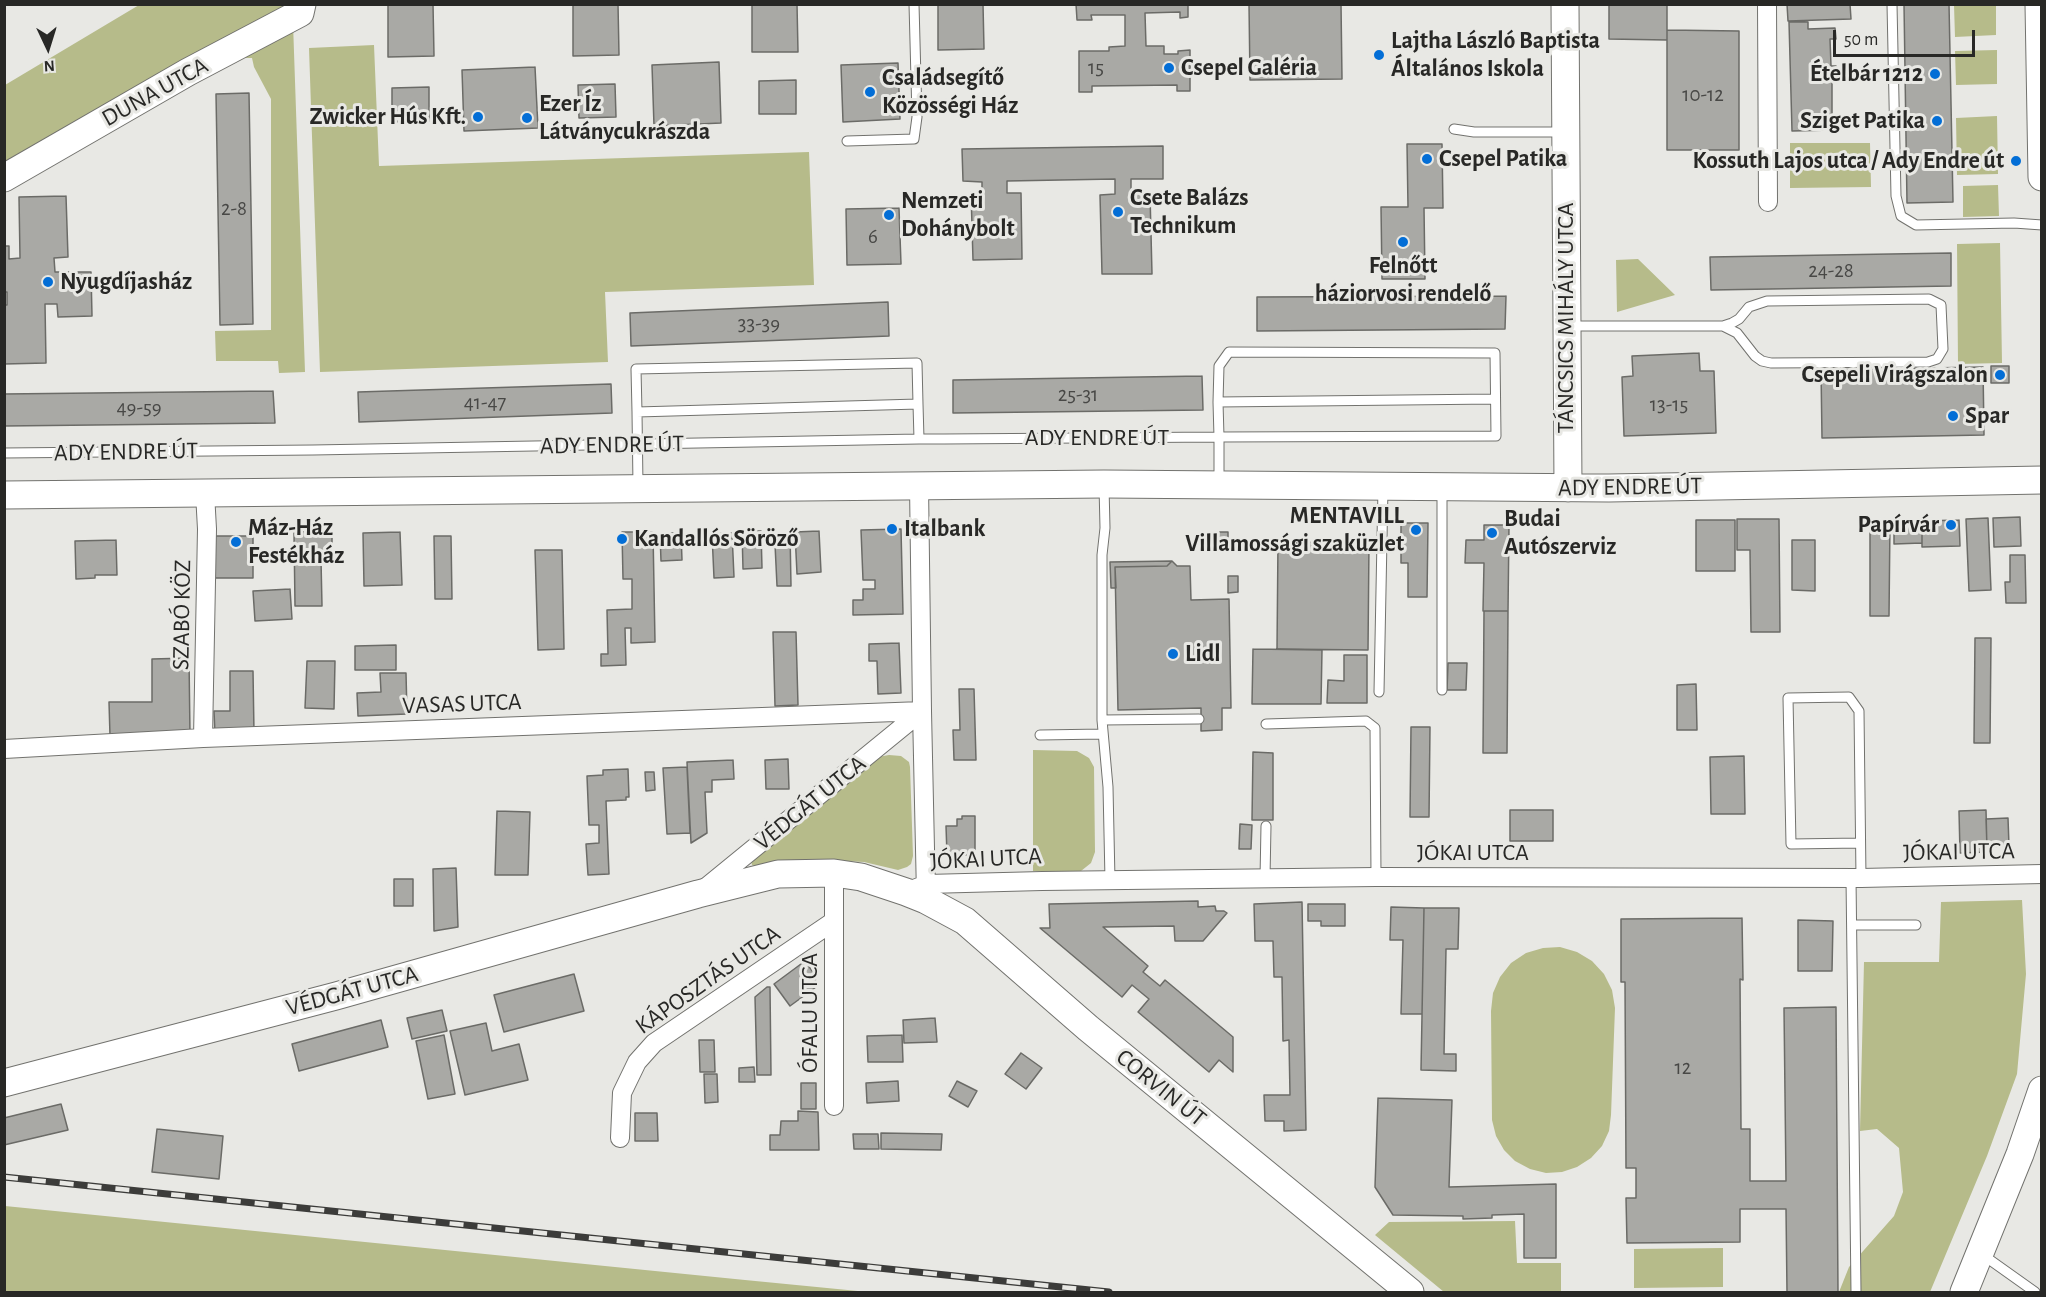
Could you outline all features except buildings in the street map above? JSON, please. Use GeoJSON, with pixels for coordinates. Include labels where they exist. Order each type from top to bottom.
{"type":"FeatureCollection","features":[{"type":"Feature","properties":{"kind":"street","name":"DUNA UTCA"},"geometry":{"type":"LineString","coordinates":[[4,178],[188,72],[300,13],[302,4]]}},
{"type":"Feature","properties":{"kind":"street","name":"TÁNCSICS MIHÁLY UTCA"},"geometry":{"type":"LineString","coordinates":[[1565,4],[1568,488]]}},
{"type":"Feature","properties":{"kind":"street"},"geometry":{"type":"LineString","coordinates":[[1767,4],[1768,202]]}},
{"type":"Feature","properties":{"kind":"street"},"geometry":{"type":"LineString","coordinates":[[2039,4],[2042,177]]}},
{"type":"Feature","properties":{"kind":"street","name":"ADY ENDRE ÚT"},"geometry":{"type":"LineString","coordinates":[[4,495],[1104,484],[1568,488],[2042,480]]}},
{"type":"Feature","properties":{"kind":"street"},"geometry":{"type":"LineString","coordinates":[[919,485],[922,711],[920,892]]}},
{"type":"Feature","properties":{"kind":"street","name":"SZABÓ KÖZ"},"geometry":{"type":"LineString","coordinates":[[203,738],[207,529],[205,493]]}},
{"type":"Feature","properties":{"kind":"street","name":"VASAS UTCA"},"geometry":{"type":"LineString","coordinates":[[4,749],[203,738],[922,711]]}},
{"type":"Feature","properties":{"kind":"street","name":"VÉDGÁT UTCA"},"geometry":{"type":"LineString","coordinates":[[698,894],[922,711]]}},
{"type":"Feature","properties":{"kind":"street"},"geometry":{"type":"LineString","coordinates":[[834,873],[834,921]]}},
{"type":"Feature","properties":{"kind":"street","name":"VÉDGÁT UTCA"},"geometry":{"type":"LineString","coordinates":[[4,1083],[336,996],[698,894],[778,874],[834,873],[861,877],[920,892]]}},
{"type":"Feature","properties":{"kind":"street","name":"JÓKAI UTCA"},"geometry":{"type":"LineString","coordinates":[[920,892],[1110,880],[1376,877],[1856,878],[2042,874]]}},
{"type":"Feature","properties":{"kind":"street","name":"CORVIN ÚT"},"geometry":{"type":"LineString","coordinates":[[920,892],[965,921],[1088,1028],[1410,1293]]}},
{"type":"Feature","properties":{"kind":"street","name":"ÓFALU UTCA"},"geometry":{"type":"LineString","coordinates":[[834,921],[834,1106]]}},
{"type":"Feature","properties":{"kind":"street","name":"KÁPOSZTÁS UTCA"},"geometry":{"type":"LineString","coordinates":[[620,1138],[622,1093],[637,1062],[654,1043],[834,921]]}},
{"type":"Feature","properties":{"kind":"street"},"geometry":{"type":"LineString","coordinates":[[1964,1293],[2023,1146],[2042,1090]]}},
{"type":"Feature","properties":{"kind":"lane"},"geometry":{"type":"LineString","coordinates":[[847,141],[914,139],[917,117],[914,4]]}},
{"type":"Feature","properties":{"kind":"lane"},"geometry":{"type":"LineString","coordinates":[[1892,4],[1896,196],[1901,216],[1916,225],[2014,223],[2042,225]]}},
{"type":"Feature","properties":{"kind":"lane"},"geometry":{"type":"LineString","coordinates":[[1454,129],[1474,132],[1565,132]]}},
{"type":"Feature","properties":{"kind":"lane"},"geometry":{"type":"LineString","coordinates":[[1566,327],[1723,326],[1739,318],[1749,307],[1767,301],[1929,300],[1941,305],[1943,349],[1937,359],[1928,362],[1771,363],[1755,356],[1737,333],[1723,326]]}},
{"type":"Feature","properties":{"kind":"lane","name":"ADY ENDRE ÚT"},"geometry":{"type":"LineString","coordinates":[[4,453],[919,439],[1219,438],[1496,436],[1495,353],[1229,352],[1219,366],[1218,402],[1219,438],[1218,484]]}},
{"type":"Feature","properties":{"kind":"lane"},"geometry":{"type":"LineString","coordinates":[[639,489],[636,369],[917,363],[919,439]]}},
{"type":"Feature","properties":{"kind":"lane"},"geometry":{"type":"LineString","coordinates":[[1218,402],[1495,399]]}},
{"type":"Feature","properties":{"kind":"lane"},"geometry":{"type":"LineString","coordinates":[[637,412],[918,404]]}},
{"type":"Feature","properties":{"kind":"lane"},"geometry":{"type":"LineString","coordinates":[[1104,484],[1102,720],[1108,787],[1110,880]]}},
{"type":"Feature","properties":{"kind":"lane"},"geometry":{"type":"LineString","coordinates":[[1379,692],[1383,486]]}},
{"type":"Feature","properties":{"kind":"lane"},"geometry":{"type":"LineString","coordinates":[[1442,487],[1442,690]]}},
{"type":"Feature","properties":{"kind":"lane"},"geometry":{"type":"LineString","coordinates":[[1856,1293],[1852,925],[1860,843],[1859,711],[1849,697],[1788,698],[1791,844],[1860,843]]}},
{"type":"Feature","properties":{"kind":"lane"},"geometry":{"type":"LineString","coordinates":[[1102,720],[1198,719]]}},
{"type":"Feature","properties":{"kind":"lane"},"geometry":{"type":"LineString","coordinates":[[1266,724],[1366,721],[1375,728],[1376,877]]}},
{"type":"Feature","properties":{"kind":"lane"},"geometry":{"type":"LineString","coordinates":[[1040,735],[1103,734]]}},
{"type":"Feature","properties":{"kind":"lane"},"geometry":{"type":"LineString","coordinates":[[1265,878],[1266,826]]}},
{"type":"Feature","properties":{"kind":"lane"},"geometry":{"type":"LineString","coordinates":[[1852,925],[1916,925]]}},
{"type":"Feature","properties":{"kind":"lane"},"geometry":{"type":"LineString","coordinates":[[1980,1253],[2035,1293]]}},
{"type":"Feature","properties":{"kind":"green space"},"geometry":{"type":"Polygon","coordinates":[[[139,5],[293,5],[5,171],[5,85],[139,5]]]}},
{"type":"Feature","properties":{"kind":"green space"},"geometry":{"type":"Polygon","coordinates":[[[1954,5],[1996,5],[1996,35],[1955,37],[1954,5]]]}},
{"type":"Feature","properties":{"kind":"green space"},"geometry":{"type":"Polygon","coordinates":[[[293,23],[305,372],[279,373],[278,361],[216,361],[215,331],[271,330],[271,99],[254,67],[252,58],[233,58],[293,23]]]}},
{"type":"Feature","properties":{"kind":"green space"},"geometry":{"type":"Polygon","coordinates":[[[374,45],[379,166],[809,152],[814,285],[605,292],[608,362],[320,372],[309,48],[374,45]]]}},
{"type":"Feature","properties":{"kind":"green space"},"geometry":{"type":"Polygon","coordinates":[[[1997,50],[1997,84],[1956,85],[1955,51],[1997,50]]]}},
{"type":"Feature","properties":{"kind":"green space"},"geometry":{"type":"Polygon","coordinates":[[[1997,116],[1998,174],[1957,175],[1956,118],[1997,116]]]}},
{"type":"Feature","properties":{"kind":"green space"},"geometry":{"type":"Polygon","coordinates":[[[1790,143],[1870,143],[1871,187],[1790,188],[1790,143]]]}},
{"type":"Feature","properties":{"kind":"green space"},"geometry":{"type":"Polygon","coordinates":[[[1998,185],[1999,216],[1963,217],[1963,186],[1998,185]]]}},
{"type":"Feature","properties":{"kind":"green space"},"geometry":{"type":"Polygon","coordinates":[[[2000,243],[2002,363],[1958,364],[1957,244],[2000,243]]]}},
{"type":"Feature","properties":{"kind":"green space"},"geometry":{"type":"Polygon","coordinates":[[[1638,259],[1675,295],[1617,312],[1616,260],[1638,259]]]}},
{"type":"Feature","properties":{"kind":"green space"},"geometry":{"type":"Polygon","coordinates":[[[1033,750],[1077,751],[1089,758],[1094,767],[1095,852],[1091,863],[1081,871],[1033,871],[1033,750]]]}},
{"type":"Feature","properties":{"kind":"green space"},"geometry":{"type":"Polygon","coordinates":[[[901,756],[909,762],[913,856],[911,864],[898,870],[864,862],[845,861],[757,867],[752,865],[751,861],[878,757],[901,756]]]}},
{"type":"Feature","properties":{"kind":"green space"},"geometry":{"type":"Polygon","coordinates":[[[2022,900],[2026,974],[2017,1074],[1987,1156],[1930,1292],[1839,1292],[1849,1267],[1894,1216],[1903,1192],[1899,1148],[1877,1129],[1860,1131],[1864,962],[1939,962],[1941,902],[2022,900]]]}},
{"type":"Feature","properties":{"kind":"green space"},"geometry":{"type":"Polygon","coordinates":[[[1560,947],[1577,952],[1592,961],[1604,974],[1612,990],[1615,1008],[1611,1115],[1609,1131],[1602,1146],[1591,1158],[1577,1167],[1562,1172],[1546,1173],[1530,1169],[1515,1161],[1504,1150],[1496,1136],[1492,1120],[1491,1011],[1493,993],[1500,977],[1511,963],[1526,953],[1543,948],[1560,947]]]}},
{"type":"Feature","properties":{"kind":"green space"},"geometry":{"type":"Polygon","coordinates":[[[5,1206],[745,1280],[868,1292],[5,1292],[5,1206]]]}},
{"type":"Feature","properties":{"kind":"green space"},"geometry":{"type":"Polygon","coordinates":[[[1515,1221],[1517,1263],[1561,1263],[1561,1292],[1444,1292],[1375,1235],[1389,1222],[1515,1221]]]}},
{"type":"Feature","properties":{"kind":"green space"},"geometry":{"type":"Polygon","coordinates":[[[1723,1248],[1723,1287],[1634,1288],[1634,1249],[1723,1248]]]}},
{"type":"Feature","properties":{"kind":"railway"},"geometry":{"type":"LineString","coordinates":[[4,1177],[1109,1292]]}},
{"type":"Feature","properties":{"kind":"place","name":"Lajtha László Baptista Általános Iskola"},"geometry":{"type":"Point","coordinates":[1379,55]}},
{"type":"Feature","properties":{"kind":"place","name":"Csepel Galéria"},"geometry":{"type":"Point","coordinates":[1169,68]}},
{"type":"Feature","properties":{"kind":"place","name":"Ételbár 1212"},"geometry":{"type":"Point","coordinates":[1935,74]}},
{"type":"Feature","properties":{"kind":"place","name":"Családsegítő Közösségi Ház"},"geometry":{"type":"Point","coordinates":[870,92]}},
{"type":"Feature","properties":{"kind":"place","name":"Zwicker Hús Kft."},"geometry":{"type":"Point","coordinates":[478,117]}},
{"type":"Feature","properties":{"kind":"place","name":"Ezer Íz Látványcukrászda"},"geometry":{"type":"Point","coordinates":[527,118]}},
{"type":"Feature","properties":{"kind":"place","name":"Sziget Patika"},"geometry":{"type":"Point","coordinates":[1937,121]}},
{"type":"Feature","properties":{"kind":"place","name":"Csepel Patika"},"geometry":{"type":"Point","coordinates":[1427,159]}},
{"type":"Feature","properties":{"kind":"place","name":"Kossuth Lajos utca / Ady Endre út"},"geometry":{"type":"Point","coordinates":[2016,161]}},
{"type":"Feature","properties":{"kind":"place","name":"Csete Balázs Technikum"},"geometry":{"type":"Point","coordinates":[1118,212]}},
{"type":"Feature","properties":{"kind":"place","name":"Nemzeti Dohánybolt"},"geometry":{"type":"Point","coordinates":[889,215]}},
{"type":"Feature","properties":{"kind":"place","name":"Felnőtt háziorvosi rendelő"},"geometry":{"type":"Point","coordinates":[1403,242]}},
{"type":"Feature","properties":{"kind":"place","name":"Nyugdíjasház"},"geometry":{"type":"Point","coordinates":[48,282]}},
{"type":"Feature","properties":{"kind":"place","name":"Csepeli Virágszalon"},"geometry":{"type":"Point","coordinates":[2000,375]}},
{"type":"Feature","properties":{"kind":"place","name":"Spar"},"geometry":{"type":"Point","coordinates":[1953,416]}},
{"type":"Feature","properties":{"kind":"place","name":"Papírvár"},"geometry":{"type":"Point","coordinates":[1951,525]}},
{"type":"Feature","properties":{"kind":"place","name":"Italbank"},"geometry":{"type":"Point","coordinates":[892,529]}},
{"type":"Feature","properties":{"kind":"place","name":"MENTAVILL Villamossági szaküzlet"},"geometry":{"type":"Point","coordinates":[1416,530]}},
{"type":"Feature","properties":{"kind":"place","name":"Budai Autószerviz"},"geometry":{"type":"Point","coordinates":[1492,533]}},
{"type":"Feature","properties":{"kind":"place","name":"Kandallós Söröző"},"geometry":{"type":"Point","coordinates":[622,539]}},
{"type":"Feature","properties":{"kind":"place","name":"Máz-Ház Festékház"},"geometry":{"type":"Point","coordinates":[236,542]}},
{"type":"Feature","properties":{"kind":"place","name":"Lidl"},"geometry":{"type":"Point","coordinates":[1173,654]}}]}
